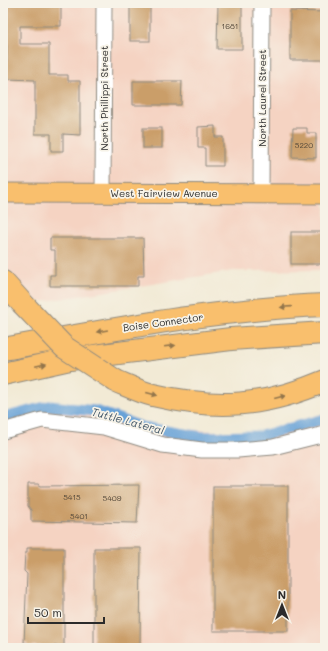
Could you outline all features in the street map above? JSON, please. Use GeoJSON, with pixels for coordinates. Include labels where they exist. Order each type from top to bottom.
{"type":"FeatureCollection","features":[{"type":"Feature","properties":{"kind":"highway"},"geometry":{"type":"LineString","coordinates":[[3,282],[64,347],[116,381],[152,395],[216,405],[259,403],[300,392],[325,381]]}},
{"type":"Feature","properties":{"kind":"highway","name":"Boise Connector"},"geometry":{"type":"LineString","coordinates":[[3,349],[153,322],[285,306],[325,305]]}},
{"type":"Feature","properties":{"kind":"highway"},"geometry":{"type":"LineString","coordinates":[[3,374],[70,359],[231,339],[325,333]]}},
{"type":"Feature","properties":{"kind":"main road","name":"West Fairview Avenue"},"geometry":{"type":"LineString","coordinates":[[3,193],[325,194]]}},
{"type":"Feature","properties":{"kind":"street","name":"North Phillippi Street"},"geometry":{"type":"LineString","coordinates":[[103,193],[104,3]]}},
{"type":"Feature","properties":{"kind":"street","name":"North Laurel Street"},"geometry":{"type":"LineString","coordinates":[[261,194],[262,3]]}},
{"type":"Feature","properties":{"kind":"street"},"geometry":{"type":"LineString","coordinates":[[3,431],[42,420],[104,427],[163,445],[202,450],[238,450],[273,447],[325,434]]}},
{"type":"Feature","properties":{"kind":"shaded area"},"geometry":{"type":"Polygon","coordinates":[[[3,3],[325,3],[325,270],[233,271],[3,308],[3,3]]]}},
{"type":"Feature","properties":{"kind":"shaded area"},"geometry":{"type":"Polygon","coordinates":[[[44,402],[94,406],[163,428],[256,433],[325,413],[325,648],[3,648],[3,415],[44,402]]]}},
{"type":"Feature","properties":{"kind":"building"},"geometry":{"type":"Polygon","coordinates":[[[6,3],[61,3],[61,26],[20,26],[20,44],[49,44],[49,75],[68,75],[68,81],[80,81],[80,135],[63,134],[63,151],[51,151],[51,134],[35,134],[35,80],[7,79],[7,45],[3,45],[3,26],[6,26],[6,3]]]}},
{"type":"Feature","properties":{"kind":"building"},"geometry":{"type":"Polygon","coordinates":[[[130,3],[150,3],[150,41],[130,41],[130,3]]]}},
{"type":"Feature","properties":{"kind":"building"},"geometry":{"type":"Polygon","coordinates":[[[218,3],[242,3],[242,49],[217,49],[218,3]]]}},
{"type":"Feature","properties":{"kind":"building"},"geometry":{"type":"Polygon","coordinates":[[[290,11],[325,12],[325,60],[290,60],[290,11]]]}},
{"type":"Feature","properties":{"kind":"building"},"geometry":{"type":"Polygon","coordinates":[[[133,81],[182,81],[181,105],[133,105],[133,81]]]}},
{"type":"Feature","properties":{"kind":"building"},"geometry":{"type":"Polygon","coordinates":[[[215,126],[215,137],[223,137],[223,166],[205,166],[205,148],[198,148],[198,127],[215,126]]]}},
{"type":"Feature","properties":{"kind":"building"},"geometry":{"type":"Polygon","coordinates":[[[143,128],[162,128],[162,148],[143,148],[143,128]]]}},
{"type":"Feature","properties":{"kind":"building"},"geometry":{"type":"Polygon","coordinates":[[[293,128],[307,128],[307,133],[316,133],[316,158],[292,157],[293,128]]]}},
{"type":"Feature","properties":{"kind":"building"},"geometry":{"type":"Polygon","coordinates":[[[291,232],[325,232],[325,264],[291,264],[291,232]]]}},
{"type":"Feature","properties":{"kind":"building"},"geometry":{"type":"Polygon","coordinates":[[[50,238],[143,238],[144,276],[138,276],[138,286],[50,286],[50,275],[55,275],[55,250],[50,250],[50,238]]]}},
{"type":"Feature","properties":{"kind":"building"},"geometry":{"type":"Polygon","coordinates":[[[28,484],[38,484],[41,486],[139,485],[137,523],[31,521],[31,510],[28,506],[28,484]]]}},
{"type":"Feature","properties":{"kind":"building"},"geometry":{"type":"Polygon","coordinates":[[[213,486],[288,486],[288,631],[213,631],[213,486]]]}},
{"type":"Feature","properties":{"kind":"building"},"geometry":{"type":"Polygon","coordinates":[[[27,548],[64,548],[64,646],[27,646],[27,643],[24,643],[27,574],[24,571],[25,553],[27,553],[27,548]]]}},
{"type":"Feature","properties":{"kind":"building"},"geometry":{"type":"Polygon","coordinates":[[[94,548],[141,548],[140,646],[94,646],[94,548]]]}},
{"type":"Feature","properties":{"kind":"waterway","name":"Tuttle Lateral"},"geometry":{"type":"LineString","coordinates":[[3,418],[49,406],[95,411],[142,427],[202,437],[261,436],[325,419]]}}]}
